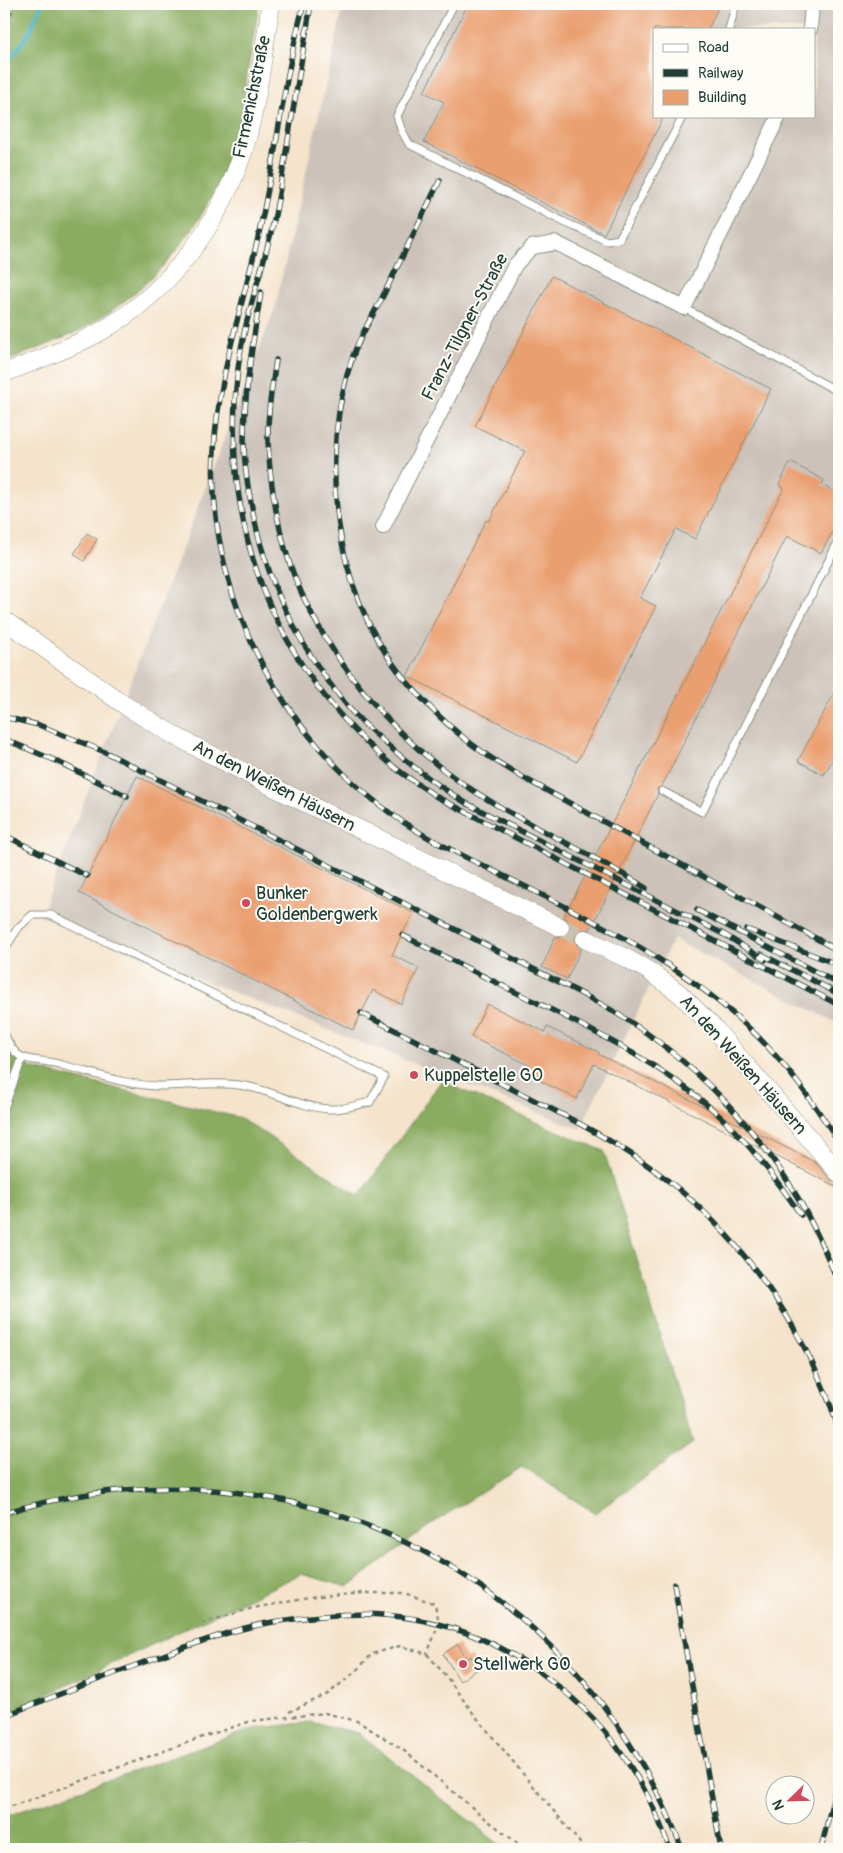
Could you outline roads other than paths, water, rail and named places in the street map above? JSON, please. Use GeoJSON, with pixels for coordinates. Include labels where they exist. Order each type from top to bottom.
{"type":"FeatureCollection","features":[{"type":"Feature","properties":{"kind":"street","name":"Firmenichstraße"},"geometry":{"type":"LineString","coordinates":[[4,373],[60,352],[116,322],[157,289],[193,248],[222,202],[244,150],[256,96],[271,4]]}},
{"type":"Feature","properties":{"kind":"street"},"geometry":{"type":"LineString","coordinates":[[810,28],[812,4]]}},
{"type":"Feature","properties":{"kind":"street"},"geometry":{"type":"LineString","coordinates":[[684,308],[778,118]]}},
{"type":"Feature","properties":{"kind":"street","name":"Franz-Tilgner-Straße"},"geometry":{"type":"LineString","coordinates":[[383,527],[514,265],[532,247],[556,243],[684,308]]}},
{"type":"Feature","properties":{"kind":"street","name":"An den Weißen Häusern"},"geometry":{"type":"LineString","coordinates":[[4,620],[126,706],[174,736],[279,790],[560,927]]}},
{"type":"Feature","properties":{"kind":"street","name":"An den Weißen Häusern"},"geometry":{"type":"LineString","coordinates":[[585,939],[649,971],[679,993],[713,1027],[839,1173]]}},
{"type":"Feature","properties":{"kind":"lane"},"geometry":{"type":"LineString","coordinates":[[454,4],[397,116],[401,129],[409,144],[566,223],[606,241],[618,239],[682,118]]}},
{"type":"Feature","properties":{"kind":"lane"},"geometry":{"type":"LineString","coordinates":[[729,28],[736,4]]}},
{"type":"Feature","properties":{"kind":"lane"},"geometry":{"type":"LineString","coordinates":[[684,308],[839,392]]}},
{"type":"Feature","properties":{"kind":"lane"},"geometry":{"type":"LineString","coordinates":[[662,791],[702,812],[839,540]]}},
{"type":"Feature","properties":{"kind":"lane"},"geometry":{"type":"LineString","coordinates":[[4,950],[18,928],[32,915],[52,915],[384,1077],[370,1102],[350,1107],[329,1109],[245,1086],[216,1083],[157,1086],[120,1082],[60,1064],[22,1058],[10,1048],[4,1034]]}},
{"type":"Feature","properties":{"kind":"lane"},"geometry":{"type":"LineString","coordinates":[[4,1108],[22,1058]]}},
{"type":"Feature","properties":{"kind":"waterway"},"geometry":{"type":"LineString","coordinates":[[4,67],[28,35],[42,4]]}},
{"type":"Feature","properties":{"kind":"tunnel"},"geometry":{"type":"LineString","coordinates":[[560,927],[585,939]]}},
{"type":"Feature","properties":{"kind":"railway"},"geometry":{"type":"LineString","coordinates":[[304,4],[291,58],[272,169],[255,252],[226,365],[214,451],[215,511],[226,570],[244,626],[271,680],[304,729],[344,774],[389,812],[440,844],[602,926],[679,972],[716,999],[750,1029],[775,1055],[809,1097],[839,1142]]}},
{"type":"Feature","properties":{"kind":"railway"},"geometry":{"type":"LineString","coordinates":[[311,4],[274,220],[241,350],[234,427],[237,483],[247,537],[263,589],[286,638],[315,684],[351,727],[394,767],[437,797],[839,1005]]}},
{"type":"Feature","properties":{"kind":"railway"},"geometry":{"type":"LineString","coordinates":[[440,180],[353,356],[342,395],[336,436],[335,478],[338,520],[346,561],[359,601],[377,638],[399,672],[428,705],[449,726],[489,756],[522,777],[839,951]]}},
{"type":"Feature","properties":{"kind":"railway"},"geometry":{"type":"LineString","coordinates":[[261,292],[244,423],[244,450],[248,487],[257,531],[275,586],[299,636],[331,685],[352,711],[373,732],[418,770],[453,795],[725,935],[765,960]]}},
{"type":"Feature","properties":{"kind":"railway"},"geometry":{"type":"LineString","coordinates":[[276,360],[271,390],[268,442],[273,494],[280,529],[289,562],[308,607],[342,663],[384,715],[431,760],[456,779],[526,822],[599,860],[646,888]]}},
{"type":"Feature","properties":{"kind":"railway"},"geometry":{"type":"LineString","coordinates":[[4,717],[39,725],[105,752],[592,999],[648,1034],[673,1053],[720,1096],[762,1145],[804,1208],[839,1284]]}},
{"type":"Feature","properties":{"kind":"railway"},"geometry":{"type":"LineString","coordinates":[[4,739],[54,760],[127,796]]}},
{"type":"Feature","properties":{"kind":"railway"},"geometry":{"type":"LineString","coordinates":[[4,835],[87,876]]}},
{"type":"Feature","properties":{"kind":"railway"},"geometry":{"type":"LineString","coordinates":[[697,910],[839,984]]}},
{"type":"Feature","properties":{"kind":"railway"},"geometry":{"type":"LineString","coordinates":[[746,929],[839,965]]}},
{"type":"Feature","properties":{"kind":"railway"},"geometry":{"type":"LineString","coordinates":[[402,935],[588,1029],[631,1052],[672,1078],[711,1108],[736,1132],[770,1172],[801,1215]]}},
{"type":"Feature","properties":{"kind":"railway"},"geometry":{"type":"LineString","coordinates":[[761,954],[839,994]]}},
{"type":"Feature","properties":{"kind":"railway"},"geometry":{"type":"LineString","coordinates":[[361,1013],[580,1124],[643,1162],[677,1187],[736,1246],[786,1314],[824,1389],[839,1429]]}},
{"type":"Feature","properties":{"kind":"railway"},"geometry":{"type":"LineString","coordinates":[[4,1513],[111,1491],[215,1490],[316,1508],[411,1545],[496,1598],[572,1668],[634,1752],[682,1849]]}},
{"type":"Feature","properties":{"kind":"railway"},"geometry":{"type":"LineString","coordinates":[[674,1584],[721,1849]]}},
{"type":"Feature","properties":{"kind":"railway"},"geometry":{"type":"LineString","coordinates":[[4,1716],[184,1647],[258,1625],[308,1617],[362,1614],[415,1619],[449,1627],[481,1639],[512,1654],[568,1694],[615,1745],[635,1774],[650,1801],[670,1849]]}},
{"type":"Feature","properties":{"kind":"railway"},"geometry":{"type":"LineString","coordinates":[[821,1849],[839,1774]]}},
{"type":"Feature","properties":{"kind":"place","name":"Bunker Goldenbergwerk"},"geometry":{"type":"Point","coordinates":[246,903]}},
{"type":"Feature","properties":{"kind":"place","name":"Kuppelstelle GO"},"geometry":{"type":"Point","coordinates":[414,1075]}},
{"type":"Feature","properties":{"kind":"place","name":"Stellwerk GO"},"geometry":{"type":"Point","coordinates":[463,1664]}}]}
